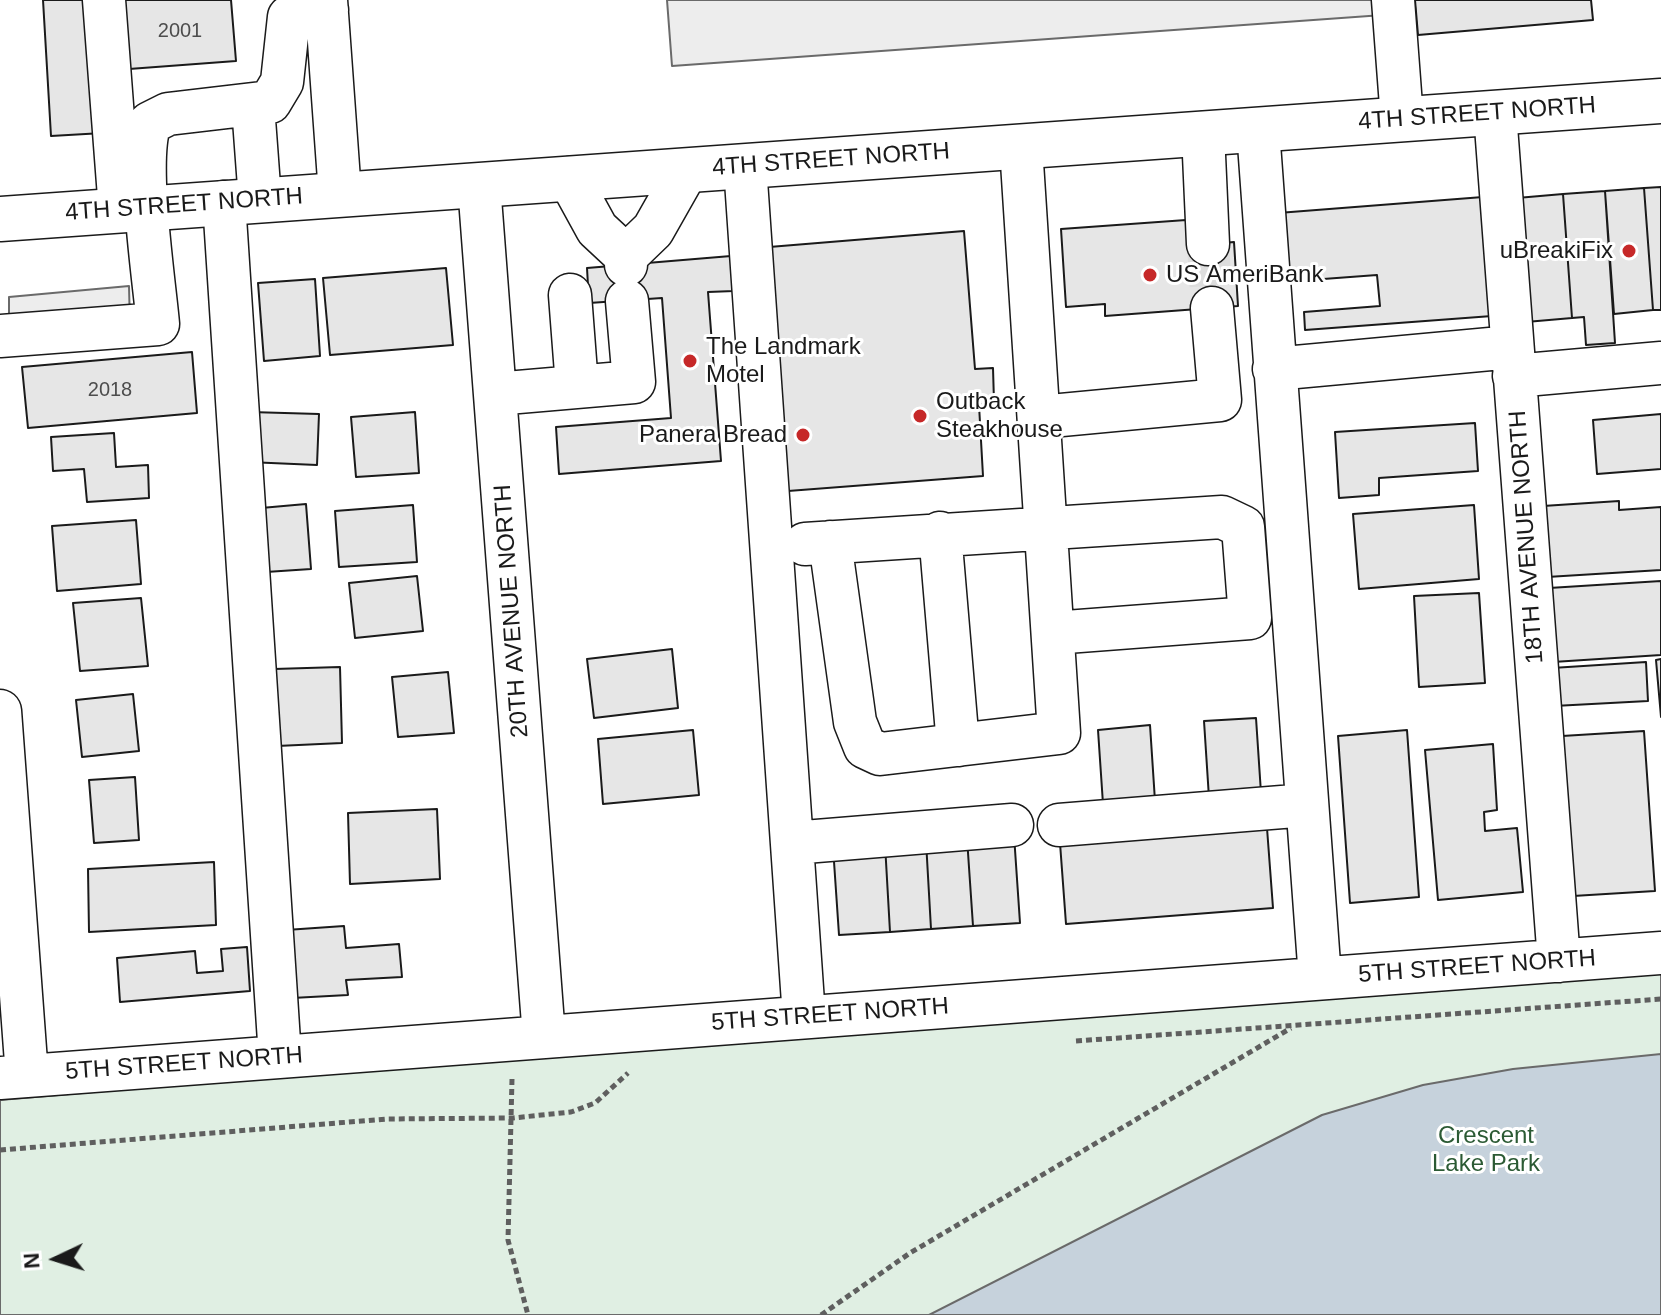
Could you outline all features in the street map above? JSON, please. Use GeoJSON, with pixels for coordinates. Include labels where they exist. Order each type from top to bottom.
{"type":"FeatureCollection","features":[{"type":"Feature","properties":{"kind":"main road","name":"4TH STREET NORTH"},"geometry":{"type":"LineString","coordinates":[[0,219],[1661,101]]}},
{"type":"Feature","properties":{"kind":"street"},"geometry":{"type":"LineString","coordinates":[[0,336],[158,324],[134,209],[104,0]]}},
{"type":"Feature","properties":{"kind":"street"},"geometry":{"type":"LineString","coordinates":[[1393,0],[1402,119]]}},
{"type":"Feature","properties":{"kind":"street"},"geometry":{"type":"LineString","coordinates":[[134,209],[145,141],[153,120],[168,114],[267,104],[280,88],[289,17],[326,5],[340,194]]}},
{"type":"Feature","properties":{"kind":"street"},"geometry":{"type":"LineString","coordinates":[[253,106],[242,201],[280,1057]]}},
{"type":"Feature","properties":{"kind":"street","name":"18TH AVENUE NORTH"},"geometry":{"type":"LineString","coordinates":[[1495,113],[1559,961]]}},
{"type":"Feature","properties":{"kind":"street"},"geometry":{"type":"LineString","coordinates":[[1258,130],[1320,978]]}},
{"type":"Feature","properties":{"kind":"street"},"geometry":{"type":"LineString","coordinates":[[1203,133],[1208,244]]}},
{"type":"Feature","properties":{"kind":"street"},"geometry":{"type":"LineString","coordinates":[[830,542],[855,722],[865,747],[880,754],[1059,733],[1021,147]]}},
{"type":"Feature","properties":{"kind":"street"},"geometry":{"type":"LineString","coordinates":[[745,166],[804,1017]]}},
{"type":"Feature","properties":{"kind":"street"},"geometry":{"type":"LineString","coordinates":[[626,274],[687,170]]}},
{"type":"Feature","properties":{"kind":"street"},"geometry":{"type":"LineString","coordinates":[[495,394],[634,382],[626,274],[569,178]]}},
{"type":"Feature","properties":{"kind":"street","name":"20TH AVENUE NORTH"},"geometry":{"type":"LineString","coordinates":[[479,185],[495,394],[529,1038]]}},
{"type":"Feature","properties":{"kind":"street"},"geometry":{"type":"LineString","coordinates":[[570,295],[577,386]]}},
{"type":"Feature","properties":{"kind":"street"},"geometry":{"type":"LineString","coordinates":[[1040,417],[1220,400],[1212,308]]}},
{"type":"Feature","properties":{"kind":"street"},"geometry":{"type":"LineString","coordinates":[[1274,369],[1513,362],[1661,363]]}},
{"type":"Feature","properties":{"kind":"street"},"geometry":{"type":"LineString","coordinates":[[771,547],[940,533],[1222,517],[1243,527],[1250,618],[1053,633]]}},
{"type":"Feature","properties":{"kind":"street"},"geometry":{"type":"LineString","coordinates":[[940,533],[958,745]]}},
{"type":"Feature","properties":{"kind":"street"},"geometry":{"type":"LineString","coordinates":[[0,711],[14,1077]]}},
{"type":"Feature","properties":{"kind":"street"},"geometry":{"type":"LineString","coordinates":[[1059,825],[1307,805]]}},
{"type":"Feature","properties":{"kind":"street"},"geometry":{"type":"LineString","coordinates":[[792,843],[1012,825]]}},
{"type":"Feature","properties":{"kind":"street","name":"5TH STREET NORTH"},"geometry":{"type":"LineString","coordinates":[[14,1077],[1661,953]]}},
{"type":"Feature","properties":{"kind":"path"},"geometry":{"type":"LineString","coordinates":[[1067,1041],[1661,999]]}},
{"type":"Feature","properties":{"kind":"path"},"geometry":{"type":"LineString","coordinates":[[821,1315],[910,1253],[1294,1026]]}},
{"type":"Feature","properties":{"kind":"path"},"geometry":{"type":"LineString","coordinates":[[528,1315],[508,1240],[513,1118],[529,1038]]}},
{"type":"Feature","properties":{"kind":"path"},"geometry":{"type":"LineString","coordinates":[[0,1150],[387,1119],[513,1118],[571,1112],[595,1103],[621,1076],[633,1071]]}},
{"type":"Feature","properties":{"kind":"green space","name":"Crescent Lake Park"},"geometry":{"type":"Polygon","coordinates":[[[1661,972],[1661,1315],[0,1315],[0,1100],[515,1056],[1661,972]]]}},
{"type":"Feature","properties":{"kind":"shaded area"},"geometry":{"type":"Polygon","coordinates":[[[667,0],[1382,0],[1383,15],[672,66],[667,0]]]}},
{"type":"Feature","properties":{"kind":"shaded area"},"geometry":{"type":"Polygon","coordinates":[[[129,286],[130,326],[9,335],[9,297],[129,286]]]}},
{"type":"Feature","properties":{"kind":"shaded area"},"geometry":{"type":"Polygon","coordinates":[[[1661,1054],[1661,1315],[929,1315],[1322,1115],[1423,1085],[1513,1069],[1661,1054]]]}},
{"type":"Feature","properties":{"kind":"building"},"geometry":{"type":"Polygon","coordinates":[[[43,0],[95,0],[103,133],[51,136],[43,0]]]}},
{"type":"Feature","properties":{"kind":"building"},"geometry":{"type":"Polygon","coordinates":[[[124,0],[231,0],[236,61],[129,69],[124,0]]]}},
{"type":"Feature","properties":{"kind":"building"},"geometry":{"type":"Polygon","coordinates":[[[1415,0],[1591,0],[1593,20],[1418,35],[1415,0]]]}},
{"type":"Feature","properties":{"kind":"building"},"geometry":{"type":"Polygon","coordinates":[[[1661,187],[1661,310],[1653,310],[1644,188],[1661,187]]]}},
{"type":"Feature","properties":{"kind":"building","name":"uBreakiFix"},"geometry":{"type":"Polygon","coordinates":[[[1644,188],[1653,310],[1614,314],[1605,191],[1644,188]]]}},
{"type":"Feature","properties":{"kind":"building"},"geometry":{"type":"Polygon","coordinates":[[[1605,191],[1615,343],[1586,345],[1584,317],[1572,318],[1563,194],[1605,191]]]}},
{"type":"Feature","properties":{"kind":"building"},"geometry":{"type":"Polygon","coordinates":[[[1563,194],[1572,318],[1526,322],[1517,198],[1563,194]]]}},
{"type":"Feature","properties":{"kind":"building"},"geometry":{"type":"Polygon","coordinates":[[[1483,197],[1492,316],[1305,330],[1304,312],[1380,306],[1377,275],[1283,282],[1278,213],[1483,197]]]}},
{"type":"Feature","properties":{"kind":"building","name":"US AmeriBank"},"geometry":{"type":"Polygon","coordinates":[[[1186,220],[1188,246],[1234,242],[1238,306],[1105,316],[1105,304],[1066,307],[1061,229],[1186,220]]]}},
{"type":"Feature","properties":{"kind":"building"},"geometry":{"type":"Polygon","coordinates":[[[964,231],[975,369],[993,368],[994,402],[979,405],[983,476],[775,492],[757,248],[964,231]]]}},
{"type":"Feature","properties":{"kind":"building","name":"The Landmark Motel"},"geometry":{"type":"Polygon","coordinates":[[[731,256],[734,291],[708,292],[721,461],[559,474],[556,427],[671,418],[662,298],[589,303],[587,268],[731,256]]]}},
{"type":"Feature","properties":{"kind":"building"},"geometry":{"type":"Polygon","coordinates":[[[446,268],[453,345],[330,355],[323,278],[446,268]]]}},
{"type":"Feature","properties":{"kind":"building"},"geometry":{"type":"Polygon","coordinates":[[[315,279],[320,356],[264,361],[258,283],[315,279]]]}},
{"type":"Feature","properties":{"kind":"building"},"geometry":{"type":"Polygon","coordinates":[[[192,352],[197,413],[28,428],[22,367],[192,352]]]}},
{"type":"Feature","properties":{"kind":"building"},"geometry":{"type":"Polygon","coordinates":[[[250,412],[319,414],[317,465],[248,462],[250,412]]]}},
{"type":"Feature","properties":{"kind":"building"},"geometry":{"type":"Polygon","coordinates":[[[415,412],[419,473],[356,477],[351,417],[415,412]]]}},
{"type":"Feature","properties":{"kind":"building"},"geometry":{"type":"Polygon","coordinates":[[[1661,414],[1661,469],[1597,474],[1593,420],[1661,414]]]}},
{"type":"Feature","properties":{"kind":"building"},"geometry":{"type":"Polygon","coordinates":[[[1475,423],[1478,471],[1379,478],[1379,495],[1339,498],[1335,432],[1475,423]]]}},
{"type":"Feature","properties":{"kind":"building"},"geometry":{"type":"Polygon","coordinates":[[[114,433],[116,467],[148,465],[149,498],[87,502],[84,469],[53,471],[51,437],[114,433]]]}},
{"type":"Feature","properties":{"kind":"building"},"geometry":{"type":"Polygon","coordinates":[[[1619,501],[1619,510],[1661,507],[1661,570],[1547,577],[1543,506],[1619,501]]]}},
{"type":"Feature","properties":{"kind":"building"},"geometry":{"type":"Polygon","coordinates":[[[306,504],[311,569],[266,572],[261,508],[306,504]]]}},
{"type":"Feature","properties":{"kind":"building"},"geometry":{"type":"Polygon","coordinates":[[[413,505],[417,562],[339,567],[335,511],[413,505]]]}},
{"type":"Feature","properties":{"kind":"building"},"geometry":{"type":"Polygon","coordinates":[[[1474,505],[1479,579],[1359,589],[1353,514],[1474,505]]]}},
{"type":"Feature","properties":{"kind":"building"},"geometry":{"type":"Polygon","coordinates":[[[136,520],[141,584],[57,591],[52,526],[136,520]]]}},
{"type":"Feature","properties":{"kind":"building"},"geometry":{"type":"Polygon","coordinates":[[[417,576],[423,631],[355,638],[349,583],[417,576]]]}},
{"type":"Feature","properties":{"kind":"building"},"geometry":{"type":"Polygon","coordinates":[[[1661,581],[1661,655],[1553,662],[1549,588],[1661,581]]]}},
{"type":"Feature","properties":{"kind":"building"},"geometry":{"type":"Polygon","coordinates":[[[1479,593],[1485,683],[1419,687],[1414,596],[1479,593]]]}},
{"type":"Feature","properties":{"kind":"building"},"geometry":{"type":"Polygon","coordinates":[[[141,598],[148,666],[80,671],[73,603],[141,598]]]}},
{"type":"Feature","properties":{"kind":"building"},"geometry":{"type":"Polygon","coordinates":[[[672,649],[678,708],[594,718],[587,659],[672,649]]]}},
{"type":"Feature","properties":{"kind":"building"},"geometry":{"type":"Polygon","coordinates":[[[1661,659],[1661,717],[1656,660],[1661,659]]]}},
{"type":"Feature","properties":{"kind":"building"},"geometry":{"type":"Polygon","coordinates":[[[1646,662],[1648,701],[1554,706],[1552,668],[1646,662]]]}},
{"type":"Feature","properties":{"kind":"building"},"geometry":{"type":"Polygon","coordinates":[[[340,667],[342,743],[277,746],[274,669],[340,667]]]}},
{"type":"Feature","properties":{"kind":"building"},"geometry":{"type":"Polygon","coordinates":[[[448,672],[454,733],[398,737],[392,677],[448,672]]]}},
{"type":"Feature","properties":{"kind":"building"},"geometry":{"type":"Polygon","coordinates":[[[133,694],[139,751],[82,757],[76,700],[133,694]]]}},
{"type":"Feature","properties":{"kind":"building"},"geometry":{"type":"Polygon","coordinates":[[[1256,718],[1261,793],[1209,798],[1204,721],[1256,718]]]}},
{"type":"Feature","properties":{"kind":"building"},"geometry":{"type":"Polygon","coordinates":[[[1150,725],[1155,801],[1103,804],[1098,730],[1150,725]]]}},
{"type":"Feature","properties":{"kind":"building"},"geometry":{"type":"Polygon","coordinates":[[[693,730],[699,795],[603,804],[598,739],[693,730]]]}},
{"type":"Feature","properties":{"kind":"building"},"geometry":{"type":"Polygon","coordinates":[[[1407,730],[1419,897],[1350,903],[1338,736],[1407,730]]]}},
{"type":"Feature","properties":{"kind":"building"},"geometry":{"type":"Polygon","coordinates":[[[1644,731],[1655,891],[1573,896],[1562,736],[1644,731]]]}},
{"type":"Feature","properties":{"kind":"building"},"geometry":{"type":"Polygon","coordinates":[[[1493,744],[1497,810],[1484,812],[1485,831],[1517,828],[1523,892],[1438,900],[1425,750],[1493,744]]]}},
{"type":"Feature","properties":{"kind":"building"},"geometry":{"type":"Polygon","coordinates":[[[135,777],[139,840],[94,843],[89,780],[135,777]]]}},
{"type":"Feature","properties":{"kind":"building"},"geometry":{"type":"Polygon","coordinates":[[[437,809],[440,879],[350,884],[348,813],[437,809]]]}},
{"type":"Feature","properties":{"kind":"building"},"geometry":{"type":"Polygon","coordinates":[[[1267,828],[1273,908],[1066,924],[1060,843],[1267,828]]]}},
{"type":"Feature","properties":{"kind":"building"},"geometry":{"type":"Polygon","coordinates":[[[1014,835],[1020,923],[973,926],[967,838],[1014,835]]]}},
{"type":"Feature","properties":{"kind":"building"},"geometry":{"type":"Polygon","coordinates":[[[967,838],[973,926],[931,929],[926,841],[967,838]]]}},
{"type":"Feature","properties":{"kind":"building"},"geometry":{"type":"Polygon","coordinates":[[[926,841],[931,929],[890,932],[885,844],[926,841]]]}},
{"type":"Feature","properties":{"kind":"building"},"geometry":{"type":"Polygon","coordinates":[[[885,844],[890,932],[839,935],[833,847],[885,844]]]}},
{"type":"Feature","properties":{"kind":"building"},"geometry":{"type":"Polygon","coordinates":[[[214,862],[216,925],[89,932],[88,869],[214,862]]]}},
{"type":"Feature","properties":{"kind":"building"},"geometry":{"type":"Polygon","coordinates":[[[344,926],[346,948],[399,944],[402,977],[346,980],[348,995],[292,998],[286,930],[344,926]]]}},
{"type":"Feature","properties":{"kind":"building"},"geometry":{"type":"Polygon","coordinates":[[[247,947],[250,991],[120,1002],[117,958],[195,951],[197,973],[223,971],[221,949],[247,947]]]}},
{"type":"Feature","properties":{"kind":"tunnel"},"geometry":{"type":"LineString","coordinates":[[1208,244],[1212,308]]}},
{"type":"Feature","properties":{"kind":"place","name":"uBreakiFix"},"geometry":{"type":"Point","coordinates":[1629,251]}},
{"type":"Feature","properties":{"kind":"place","name":"US AmeriBank"},"geometry":{"type":"Point","coordinates":[1150,275]}},
{"type":"Feature","properties":{"kind":"place","name":"The Landmark Motel"},"geometry":{"type":"Point","coordinates":[690,361]}},
{"type":"Feature","properties":{"kind":"place","name":"Outback Steakhouse"},"geometry":{"type":"Point","coordinates":[920,416]}},
{"type":"Feature","properties":{"kind":"place","name":"Panera Bread"},"geometry":{"type":"Point","coordinates":[803,435]}}]}
